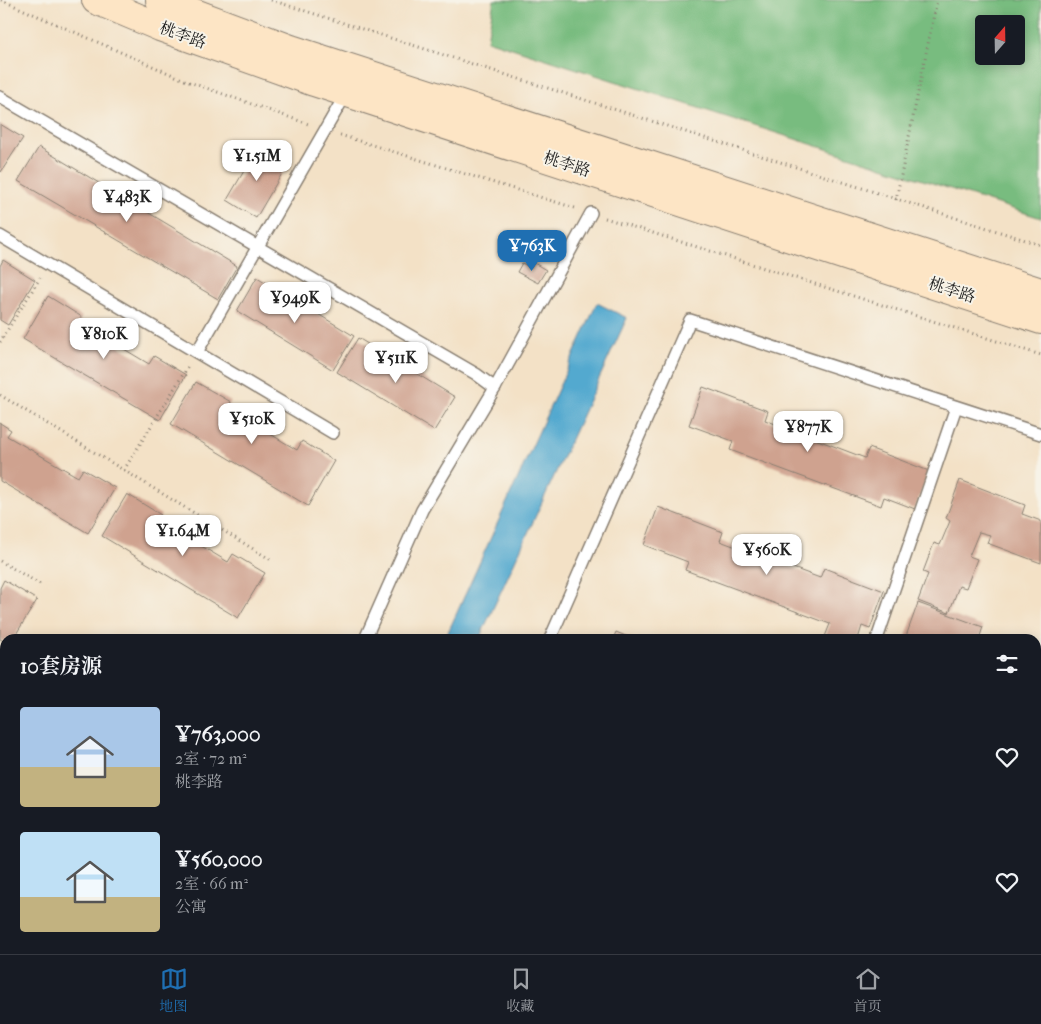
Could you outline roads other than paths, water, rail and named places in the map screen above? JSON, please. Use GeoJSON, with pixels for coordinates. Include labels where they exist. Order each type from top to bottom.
{"type":"FeatureCollection","features":[{"type":"Feature","properties":{"kind":"main road","name":"桃李路"},"geometry":{"type":"LineString","coordinates":[[96,0],[160,27],[347,92],[1041,320]]}},
{"type":"Feature","properties":{"kind":"main road","name":"桃李路"},"geometry":{"type":"LineString","coordinates":[[160,0],[291,49],[1041,292]]}},
{"type":"Feature","properties":{"kind":"lane"},"geometry":{"type":"LineString","coordinates":[[197,352],[347,92]]}},
{"type":"Feature","properties":{"kind":"lane"},"geometry":{"type":"LineString","coordinates":[[0,97],[476,374],[495,388]]}},
{"type":"Feature","properties":{"kind":"lane"},"geometry":{"type":"LineString","coordinates":[[367,634],[422,510],[495,388],[591,213]]}},
{"type":"Feature","properties":{"kind":"lane"},"geometry":{"type":"LineString","coordinates":[[0,236],[333,433]]}},
{"type":"Feature","properties":{"kind":"lane"},"geometry":{"type":"LineString","coordinates":[[552,634],[690,320],[1041,434]]}},
{"type":"Feature","properties":{"kind":"lane"},"geometry":{"type":"LineString","coordinates":[[878,634],[956,406]]}},
{"type":"Feature","properties":{"kind":"water"},"geometry":{"type":"Polygon","coordinates":[[[597,303],[627,318],[481,634],[447,634],[597,303]]]}}]}
